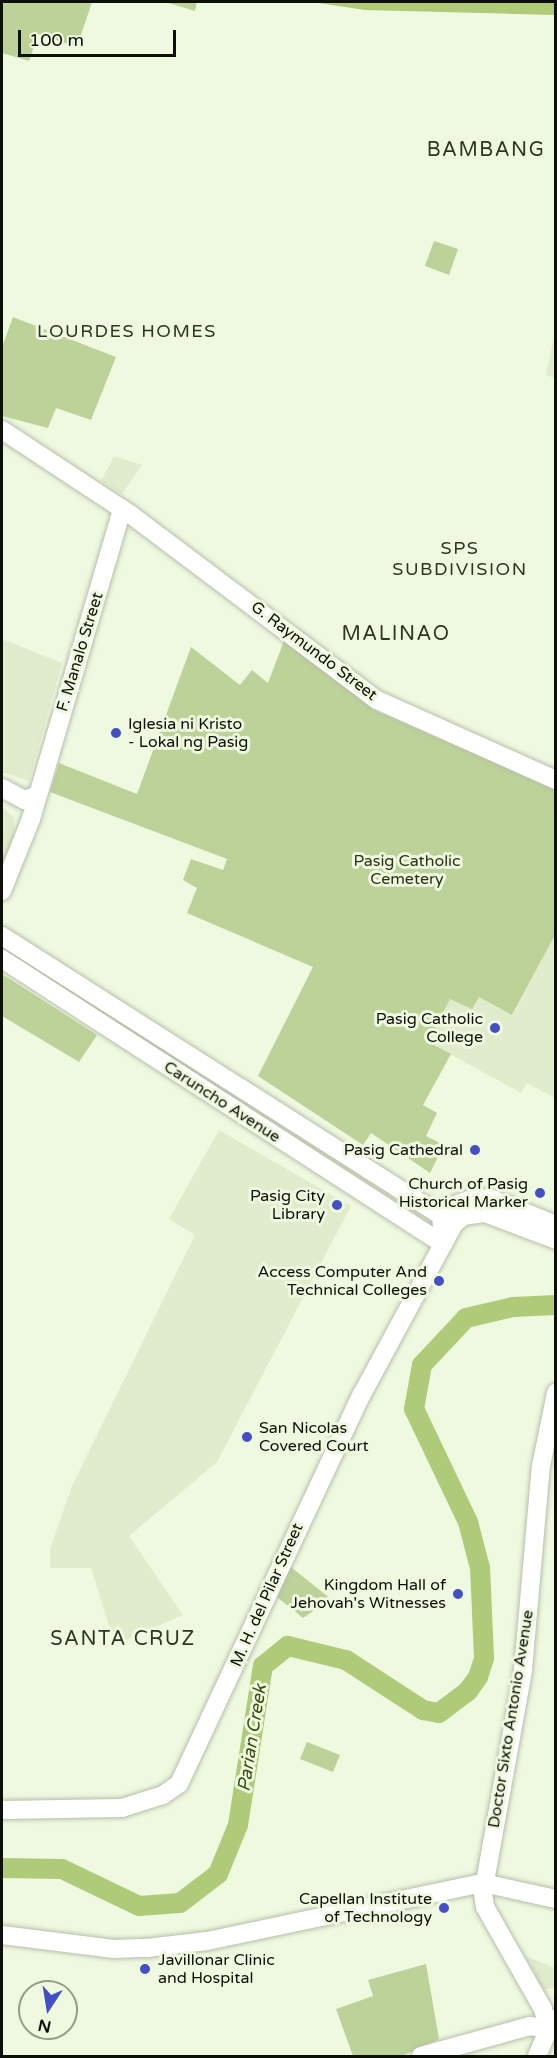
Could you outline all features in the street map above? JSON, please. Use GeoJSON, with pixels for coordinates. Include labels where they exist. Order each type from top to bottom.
{"type":"FeatureCollection","features":[{"type":"Feature","properties":{"kind":"street","name":"G. Raymundo Street"},"geometry":{"type":"LineString","coordinates":[[2,430],[122,509],[377,700],[555,780]]}},
{"type":"Feature","properties":{"kind":"street","name":"F. Manalo Street"},"geometry":{"type":"LineString","coordinates":[[2,891],[31,819],[122,509]]}},
{"type":"Feature","properties":{"kind":"street"},"geometry":{"type":"LineString","coordinates":[[2,788],[25,800],[38,795]]}},
{"type":"Feature","properties":{"kind":"street"},"geometry":{"type":"LineString","coordinates":[[2,794],[31,819]]}},
{"type":"Feature","properties":{"kind":"street","name":"Caruncho Avenue"},"geometry":{"type":"LineString","coordinates":[[4,940],[448,1220]]}},
{"type":"Feature","properties":{"kind":"street","name":"Caruncho Avenue"},"geometry":{"type":"LineString","coordinates":[[2,959],[443,1244]]}},
{"type":"Feature","properties":{"kind":"street"},"geometry":{"type":"LineString","coordinates":[[443,1244],[455,1202],[484,1198],[555,1225]]}},
{"type":"Feature","properties":{"kind":"street"},"geometry":{"type":"LineString","coordinates":[[448,1220],[470,1213],[485,1213],[555,1240]]}},
{"type":"Feature","properties":{"kind":"street","name":"M. H. del Pilar Street"},"geometry":{"type":"LineString","coordinates":[[2,1810],[122,1808],[163,1795],[182,1781],[361,1396],[443,1244]]}},
{"type":"Feature","properties":{"kind":"street","name":"Doctor Sixto Antonio Avenue"},"geometry":{"type":"LineString","coordinates":[[552,2022],[485,1907],[483,1883],[523,1670],[541,1466],[555,1393]]}},
{"type":"Feature","properties":{"kind":"street"},"geometry":{"type":"LineString","coordinates":[[2,1935],[114,1949],[147,1948],[207,1941],[483,1883],[555,1899]]}},
{"type":"Feature","properties":{"kind":"street"},"geometry":{"type":"LineString","coordinates":[[421,2056],[552,2022]]}},
{"type":"Feature","properties":{"kind":"street"},"geometry":{"type":"LineString","coordinates":[[537,2056],[552,2022]]}},
{"type":"Feature","properties":{"kind":"shaded area"},"geometry":{"type":"Polygon","coordinates":[[[312,2],[555,2],[555,15],[365,10],[312,2]]]}},
{"type":"Feature","properties":{"kind":"shaded area"},"geometry":{"type":"Polygon","coordinates":[[[555,333],[556,378],[546,375],[555,333]]]}},
{"type":"Feature","properties":{"kind":"shaded area"},"geometry":{"type":"Polygon","coordinates":[[[114,456],[142,465],[122,494],[101,481],[114,456]]]}},
{"type":"Feature","properties":{"kind":"shaded area"},"geometry":{"type":"Polygon","coordinates":[[[2,639],[62,663],[29,781],[2,772],[2,639]]]}},
{"type":"Feature","properties":{"kind":"shaded area"},"geometry":{"type":"Polygon","coordinates":[[[2,806],[14,818],[14,849],[2,884],[2,806]]]}},
{"type":"Feature","properties":{"kind":"shaded area","name":"Pasig Catholic College"},"geometry":{"type":"Polygon","coordinates":[[[555,935],[555,1098],[527,1083],[521,1093],[428,1042],[450,998],[478,997],[513,1015],[555,935]]]}},
{"type":"Feature","properties":{"kind":"shaded area"},"geometry":{"type":"Polygon","coordinates":[[[219,1130],[351,1206],[217,1462],[129,1536],[183,1615],[115,1645],[91,1568],[50,1568],[50,1549],[72,1486],[195,1235],[169,1219],[219,1130]]]}},
{"type":"Feature","properties":{"kind":"shaded area"},"geometry":{"type":"Polygon","coordinates":[[[526,1956],[555,1968],[555,1987],[544,1990],[526,1956]]]}},
{"type":"Feature","properties":{"kind":"green space"},"geometry":{"type":"Polygon","coordinates":[[[2,2],[92,2],[77,47],[38,34],[29,61],[2,53],[2,2]]]}},
{"type":"Feature","properties":{"kind":"green space"},"geometry":{"type":"Polygon","coordinates":[[[165,2],[197,2],[195,11],[165,2]]]}},
{"type":"Feature","properties":{"kind":"green space"},"geometry":{"type":"Polygon","coordinates":[[[434,241],[458,249],[449,275],[425,266],[434,241]]]}},
{"type":"Feature","properties":{"kind":"green space"},"geometry":{"type":"Polygon","coordinates":[[[13,317],[116,357],[91,420],[56,408],[48,428],[2,416],[2,347],[13,317]]]}},
{"type":"Feature","properties":{"kind":"green space","name":"Pasig Catholic Cemetery"},"geometry":{"type":"Polygon","coordinates":[[[284,641],[374,710],[555,789],[555,935],[512,1015],[479,997],[472,1009],[450,999],[428,1042],[451,1054],[423,1105],[437,1113],[426,1136],[444,1145],[430,1173],[371,1133],[363,1145],[258,1076],[313,967],[187,913],[197,888],[183,880],[191,859],[223,870],[227,859],[50,792],[59,763],[137,794],[191,647],[240,685],[252,670],[268,683],[284,641]]]}},
{"type":"Feature","properties":{"kind":"green space"},"geometry":{"type":"Polygon","coordinates":[[[2,974],[97,1035],[79,1062],[2,1016],[2,974]]]}},
{"type":"Feature","properties":{"kind":"green space"},"geometry":{"type":"Polygon","coordinates":[[[287,1564],[331,1599],[303,1618],[272,1593],[287,1564]]]}},
{"type":"Feature","properties":{"kind":"green space"},"geometry":{"type":"Polygon","coordinates":[[[307,1742],[340,1755],[333,1772],[300,1759],[307,1742]]]}},
{"type":"Feature","properties":{"kind":"green space"},"geometry":{"type":"Polygon","coordinates":[[[426,1964],[439,2039],[402,2056],[353,2056],[336,2009],[373,1996],[368,1980],[426,1964]]]}},
{"type":"Feature","properties":{"kind":"waterway","name":"Parian Creek"},"geometry":{"type":"LineString","coordinates":[[2,1868],[62,1869],[139,1906],[180,1903],[218,1874],[238,1825],[263,1666],[288,1646],[346,1660],[423,1710],[439,1713],[468,1691],[478,1677],[484,1658],[480,1568],[468,1522],[414,1409],[422,1365],[466,1318],[513,1307],[556,1305]]}},
{"type":"Feature","properties":{"kind":"place","name":"Iglesia ni Kristo - Lokal ng Pasig"},"geometry":{"type":"Point","coordinates":[116,733]}},
{"type":"Feature","properties":{"kind":"place","name":"Pasig Catholic College"},"geometry":{"type":"Point","coordinates":[495,1028]}},
{"type":"Feature","properties":{"kind":"place","name":"Pasig Cathedral"},"geometry":{"type":"Point","coordinates":[475,1150]}},
{"type":"Feature","properties":{"kind":"place","name":"Church of Pasig Historical Marker"},"geometry":{"type":"Point","coordinates":[540,1193]}},
{"type":"Feature","properties":{"kind":"place","name":"Pasig City Library"},"geometry":{"type":"Point","coordinates":[337,1205]}},
{"type":"Feature","properties":{"kind":"place","name":"Access Computer And Technical Colleges"},"geometry":{"type":"Point","coordinates":[439,1281]}},
{"type":"Feature","properties":{"kind":"place","name":"San Nicolas Covered Court"},"geometry":{"type":"Point","coordinates":[247,1437]}},
{"type":"Feature","properties":{"kind":"place","name":"Kingdom Hall of Jehovah's Witnesses"},"geometry":{"type":"Point","coordinates":[458,1594]}},
{"type":"Feature","properties":{"kind":"place","name":"Capellan Institute of Technology"},"geometry":{"type":"Point","coordinates":[444,1908]}},
{"type":"Feature","properties":{"kind":"place","name":"Javillonar Clinic and Hospital"},"geometry":{"type":"Point","coordinates":[145,1969]}},
{"type":"Feature","properties":{"kind":"district","name":"BAMBANG"},"geometry":{"type":"Point","coordinates":[486,150]}},
{"type":"Feature","properties":{"kind":"district","name":"LOURDES HOMES"},"geometry":{"type":"Point","coordinates":[127,331]}},
{"type":"Feature","properties":{"kind":"district","name":"SPS SUBDIVISION"},"geometry":{"type":"Point","coordinates":[460,559]}},
{"type":"Feature","properties":{"kind":"district","name":"MALINAO"},"geometry":{"type":"Point","coordinates":[396,634]}},
{"type":"Feature","properties":{"kind":"district","name":"SANTA CRUZ"},"geometry":{"type":"Point","coordinates":[123,1639]}}]}
